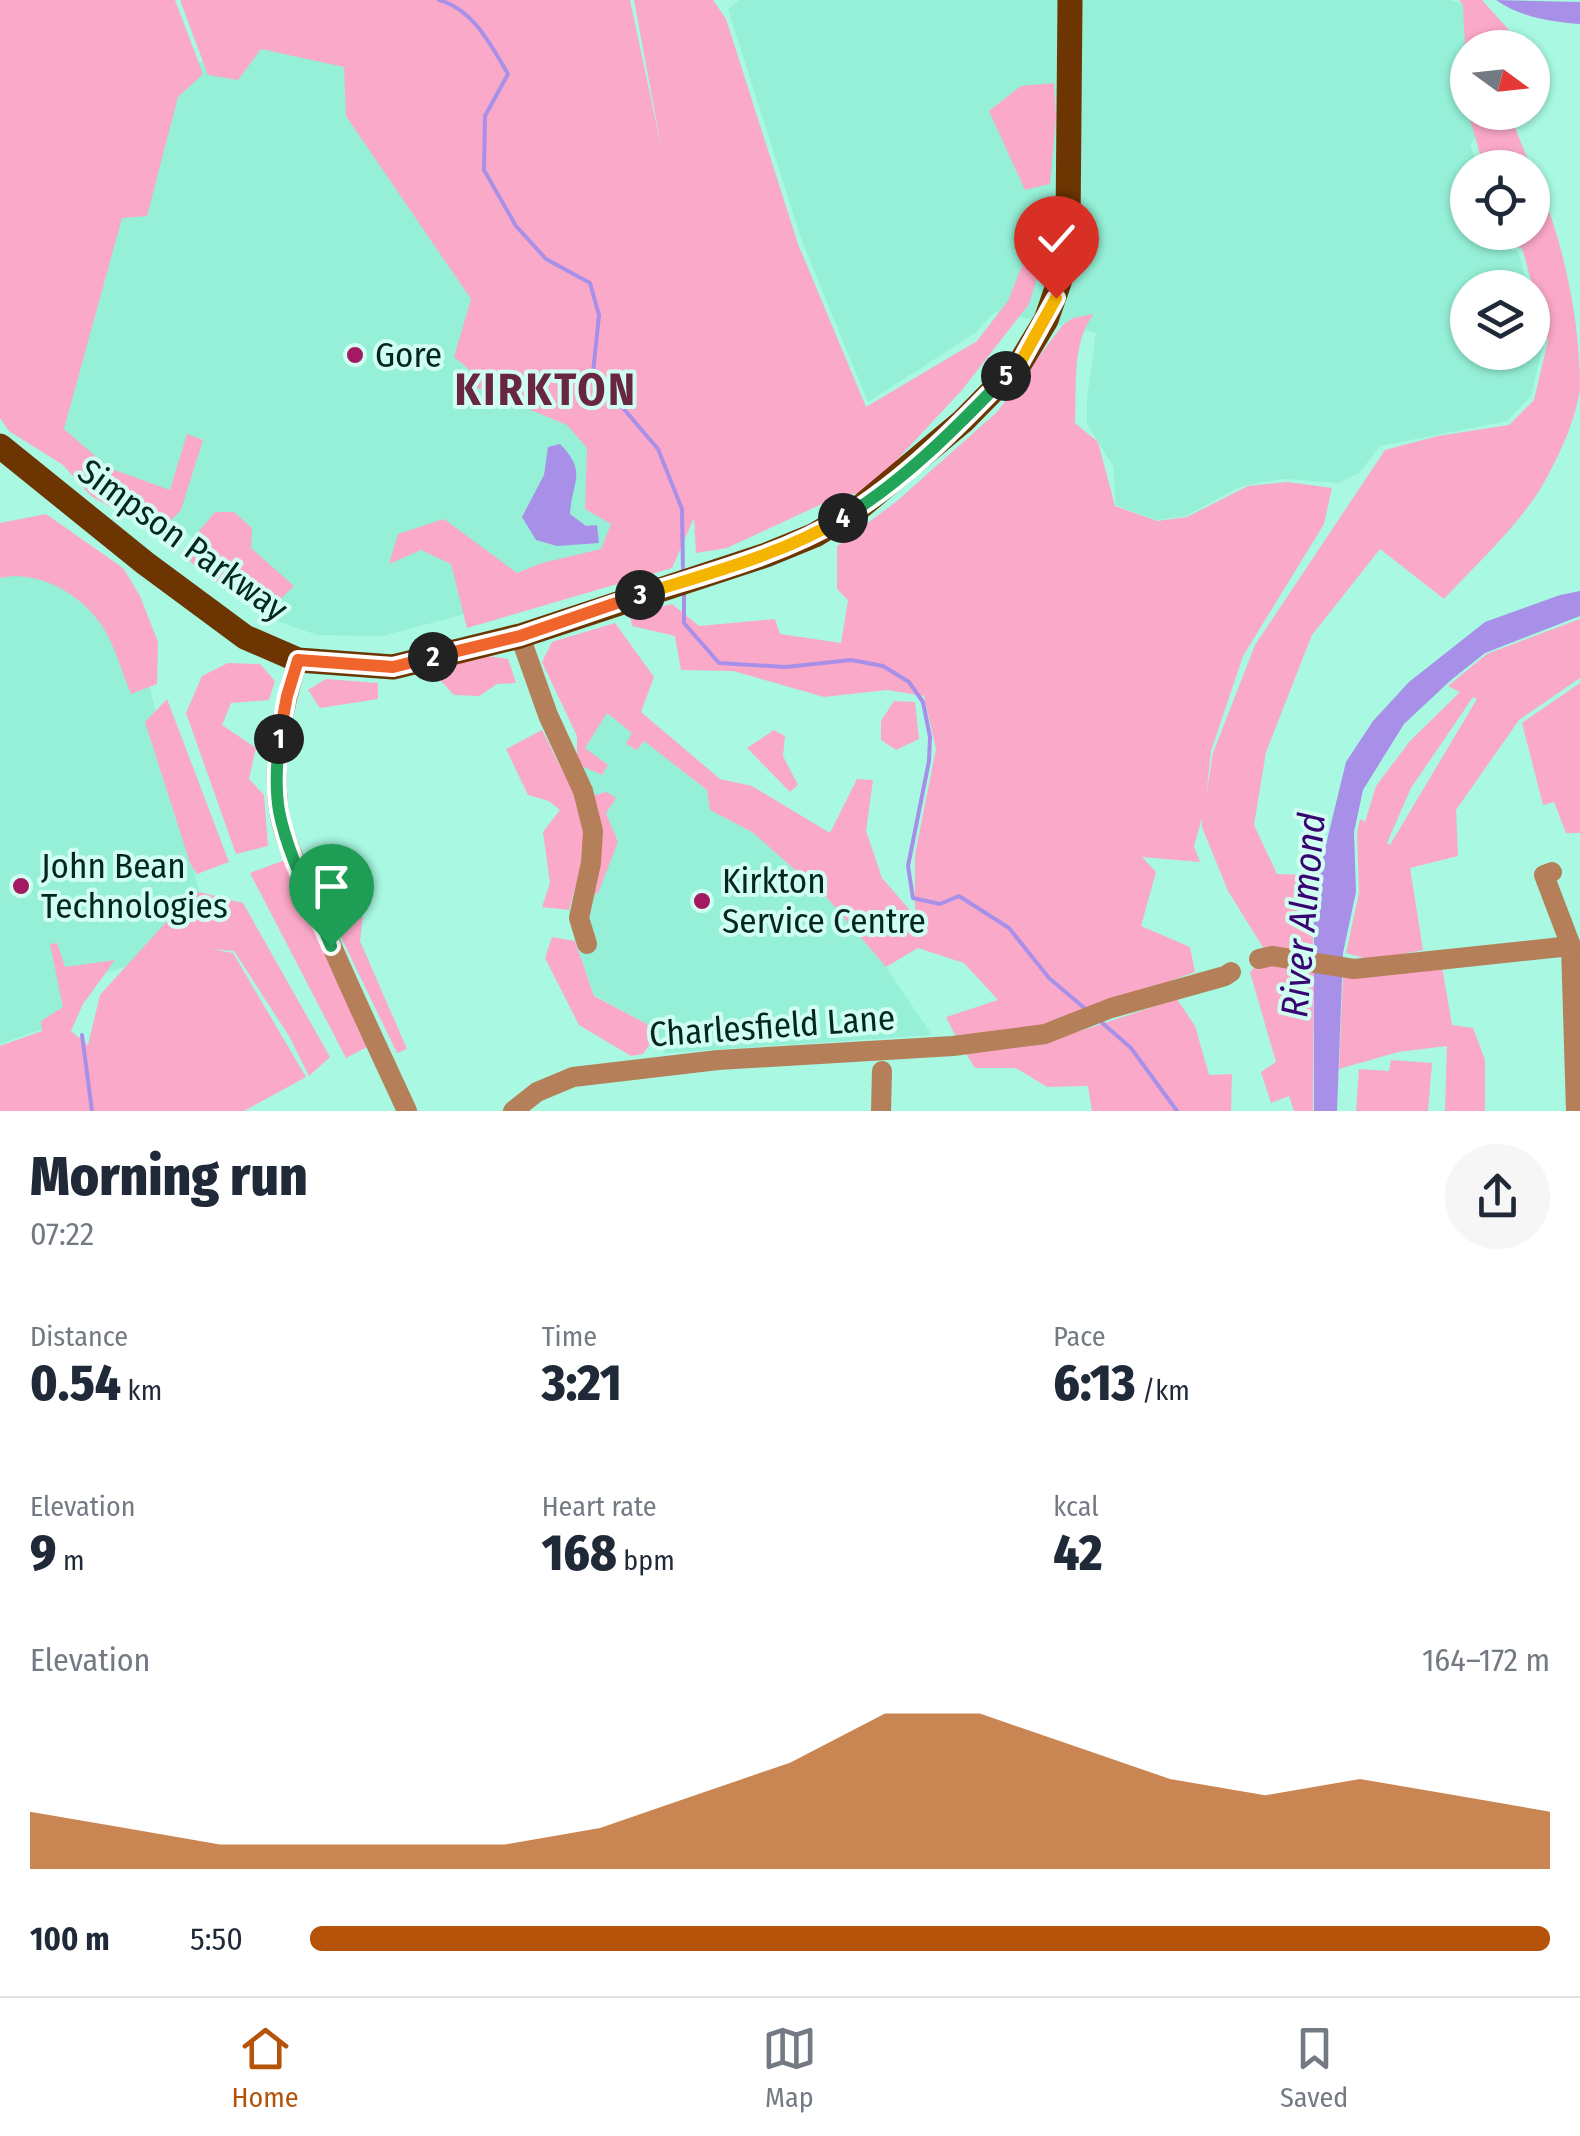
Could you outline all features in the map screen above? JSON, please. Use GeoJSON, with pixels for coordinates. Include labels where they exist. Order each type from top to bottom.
{"type":"FeatureCollection","features":[{"type":"Feature","properties":{"kind":"main road","name":"Simpson Parkway"},"geometry":{"type":"LineString","coordinates":[[0,446],[232,627],[298,660],[393,667],[520,636],[815,534],[859,508],[963,421],[1020,363],[1046,320],[1063,270],[1068,225],[1070,0]]}},
{"type":"Feature","properties":{"kind":"street"},"geometry":{"type":"LineString","coordinates":[[520,636],[548,715],[583,791],[593,831],[591,863],[578,918],[587,944]]}},
{"type":"Feature","properties":{"kind":"street"},"geometry":{"type":"LineString","coordinates":[[298,660],[279,735],[279,810],[289,846],[331,946],[407,1111]]}},
{"type":"Feature","properties":{"kind":"street"},"geometry":{"type":"LineString","coordinates":[[1552,872],[1544,875],[1571,946],[1576,1111]]}},
{"type":"Feature","properties":{"kind":"street"},"geometry":{"type":"LineString","coordinates":[[1259,959],[1272,956],[1354,968],[1571,946]]}},
{"type":"Feature","properties":{"kind":"street","name":"Charlesfield Lane"},"geometry":{"type":"LineString","coordinates":[[514,1111],[537,1092],[572,1077],[718,1060],[954,1046],[1045,1034],[1111,1008],[1231,972]]}},
{"type":"Feature","properties":{"kind":"street"},"geometry":{"type":"LineString","coordinates":[[881,1111],[882,1070]]}},
{"type":"Feature","properties":{"kind":"shaded area"},"geometry":{"type":"Polygon","coordinates":[[[0,0],[175,0],[203,74],[178,97],[147,216],[122,218],[64,429],[109,468],[170,490],[187,434],[203,440],[181,510],[158,534],[91,496],[63,465],[9,431],[0,418],[0,0]]]}},
{"type":"Feature","properties":{"kind":"shaded area"},"geometry":{"type":"Polygon","coordinates":[[[180,0],[630,0],[662,151],[634,0],[713,0],[726,19],[798,244],[866,407],[977,341],[1008,301],[1026,256],[1043,259],[1029,304],[962,390],[866,493],[841,495],[727,548],[696,553],[694,518],[672,568],[467,628],[451,564],[421,550],[389,564],[398,534],[444,519],[517,573],[601,549],[611,524],[585,509],[587,448],[567,425],[468,384],[471,371],[454,357],[471,299],[346,116],[344,67],[261,49],[238,80],[208,75],[180,0]]]}},
{"type":"Feature","properties":{"kind":"shaded area"},"geometry":{"type":"Polygon","coordinates":[[[739,0],[1450,0],[1466,4],[1466,30],[1450,30],[1450,130],[1481,130],[1470,145],[1472,150],[1450,150],[1450,250],[1518,251],[1523,270],[1450,270],[1450,370],[1537,370],[1531,396],[1507,421],[1380,446],[1360,472],[1339,483],[1285,479],[1262,482],[1239,487],[1186,516],[1156,520],[1116,505],[1113,466],[1087,424],[1096,333],[995,312],[975,333],[868,402],[802,241],[728,9],[739,0]]]}},
{"type":"Feature","properties":{"kind":"shaded area"},"geometry":{"type":"Polygon","coordinates":[[[1459,0],[1482,0],[1508,30],[1464,30],[1463,5],[1459,0]]]}},
{"type":"Feature","properties":{"kind":"shaded area"},"geometry":{"type":"Polygon","coordinates":[[[1496,0],[1580,2],[1580,24],[1536,18],[1496,0]]]}},
{"type":"Feature","properties":{"kind":"shaded area"},"geometry":{"type":"Polygon","coordinates":[[[308,32],[399,59],[613,470],[630,537],[530,597],[382,636],[317,635],[263,616],[255,591],[145,497],[63,444],[60,402],[100,168],[191,65],[308,32]]]}},
{"type":"Feature","properties":{"kind":"shaded area"},"geometry":{"type":"Polygon","coordinates":[[[1054,83],[1056,117],[1050,184],[1025,190],[989,111],[1021,86],[1054,83]]]}},
{"type":"Feature","properties":{"kind":"shaded area"},"geometry":{"type":"Polygon","coordinates":[[[1473,130],[1516,130],[1524,150],[1479,150],[1473,130]]]}},
{"type":"Feature","properties":{"kind":"shaded area"},"geometry":{"type":"Polygon","coordinates":[[[1550,214],[1573,305],[1580,388],[1567,436],[1545,481],[1511,528],[1444,599],[1380,549],[1312,635],[1266,752],[1254,825],[1277,874],[1305,875],[1313,895],[1313,958],[1264,949],[1228,891],[1202,827],[1202,818],[1194,846],[1200,862],[1142,857],[1156,872],[1141,926],[1190,947],[1195,972],[1031,1031],[955,1035],[946,1017],[998,1000],[964,963],[918,948],[886,967],[828,899],[752,832],[710,810],[707,790],[644,741],[637,750],[626,744],[632,733],[607,713],[585,748],[608,765],[602,775],[577,764],[577,736],[542,662],[552,642],[615,623],[654,677],[641,712],[720,779],[752,786],[830,833],[857,779],[873,780],[866,831],[882,878],[915,916],[915,855],[936,749],[924,696],[887,690],[824,697],[733,671],[681,670],[675,636],[632,626],[630,615],[672,604],[699,626],[775,619],[780,634],[841,643],[848,600],[837,589],[837,546],[897,501],[997,412],[1062,326],[1073,318],[1094,314],[1078,352],[1075,423],[1098,442],[1115,506],[1157,521],[1187,517],[1248,486],[1287,482],[1332,488],[1324,524],[1243,656],[1211,751],[1206,797],[1213,753],[1255,645],[1385,450],[1438,436],[1509,425],[1534,400],[1541,370],[1550,370],[1550,270],[1528,270],[1523,250],[1550,250],[1550,214]]]}},
{"type":"Feature","properties":{"kind":"shaded area"},"geometry":{"type":"Polygon","coordinates":[[[560,444],[576,470],[570,514],[586,526],[597,525],[599,543],[557,546],[536,540],[522,517],[544,475],[548,447],[560,444]]]}},
{"type":"Feature","properties":{"kind":"shaded area"},"geometry":{"type":"Polygon","coordinates":[[[215,512],[234,512],[252,528],[251,548],[294,586],[263,616],[180,554],[215,512]]]}},
{"type":"Feature","properties":{"kind":"shaded area"},"geometry":{"type":"Polygon","coordinates":[[[46,514],[123,568],[140,596],[158,642],[157,684],[131,694],[107,634],[88,608],[75,598],[47,582],[16,576],[0,578],[0,523],[46,514]]]}},
{"type":"Feature","properties":{"kind":"shaded area"},"geometry":{"type":"Polygon","coordinates":[[[0,550],[133,618],[199,892],[177,909],[134,964],[92,977],[42,1029],[0,1044],[0,550]]]}},
{"type":"Feature","properties":{"kind":"shaded area"},"geometry":{"type":"Polygon","coordinates":[[[1580,591],[1580,616],[1485,653],[1451,680],[1404,724],[1363,790],[1354,832],[1356,892],[1343,953],[1337,1111],[1314,1111],[1314,894],[1346,762],[1373,721],[1409,682],[1485,622],[1580,591]]]}},
{"type":"Feature","properties":{"kind":"shaded area"},"geometry":{"type":"Polygon","coordinates":[[[1580,619],[1580,678],[1519,720],[1456,810],[1458,856],[1410,868],[1423,950],[1371,960],[1346,953],[1359,893],[1360,819],[1365,822],[1376,786],[1410,741],[1460,692],[1448,686],[1487,654],[1580,619]],[[1473,697],[1411,788],[1387,843],[1390,845],[1477,699],[1473,697]]]}},
{"type":"Feature","properties":{"kind":"shaded area"},"geometry":{"type":"Polygon","coordinates":[[[481,655],[508,659],[516,683],[497,684],[479,696],[454,695],[441,681],[446,666],[481,655]]]}},
{"type":"Feature","properties":{"kind":"shaded area"},"geometry":{"type":"Polygon","coordinates":[[[228,663],[260,664],[275,681],[269,700],[231,703],[222,725],[256,748],[249,779],[264,795],[268,846],[236,854],[186,713],[202,676],[228,663]]]}},
{"type":"Feature","properties":{"kind":"shaded area"},"geometry":{"type":"Polygon","coordinates":[[[326,679],[378,683],[378,699],[320,708],[308,690],[326,679]]]}},
{"type":"Feature","properties":{"kind":"shaded area"},"geometry":{"type":"Polygon","coordinates":[[[1580,683],[1580,833],[1566,833],[1554,802],[1543,805],[1522,723],[1580,683]]]}},
{"type":"Feature","properties":{"kind":"shaded area"},"geometry":{"type":"Polygon","coordinates":[[[167,699],[229,862],[197,874],[190,863],[145,722],[167,699]]]}},
{"type":"Feature","properties":{"kind":"shaded area"},"geometry":{"type":"Polygon","coordinates":[[[894,701],[915,702],[919,739],[896,750],[881,740],[881,721],[894,701]]]}},
{"type":"Feature","properties":{"kind":"shaded area"},"geometry":{"type":"Polygon","coordinates":[[[606,712],[633,734],[627,743],[643,740],[707,790],[710,810],[752,832],[828,899],[886,967],[932,1035],[665,1053],[652,1041],[647,1024],[594,995],[569,910],[591,796],[577,764],[608,765],[585,748],[606,712]]]}},
{"type":"Feature","properties":{"kind":"shaded area"},"geometry":{"type":"Polygon","coordinates":[[[542,730],[583,811],[583,860],[569,910],[542,907],[550,883],[543,832],[560,810],[549,801],[528,795],[506,749],[542,730]]]}},
{"type":"Feature","properties":{"kind":"shaded area"},"geometry":{"type":"Polygon","coordinates":[[[774,730],[785,736],[783,756],[798,785],[790,792],[747,748],[774,730]]]}},
{"type":"Feature","properties":{"kind":"shaded area"},"geometry":{"type":"Polygon","coordinates":[[[607,792],[616,798],[606,813],[618,842],[598,893],[591,896],[591,796],[607,792]]]}},
{"type":"Feature","properties":{"kind":"shaded area"},"geometry":{"type":"Polygon","coordinates":[[[285,860],[367,1047],[346,1058],[250,873],[285,860]]]}},
{"type":"Feature","properties":{"kind":"shaded area"},"geometry":{"type":"Polygon","coordinates":[[[325,890],[351,890],[363,914],[360,941],[407,1049],[397,1053],[328,910],[325,890]]]}},
{"type":"Feature","properties":{"kind":"shaded area"},"geometry":{"type":"Polygon","coordinates":[[[199,892],[243,903],[330,1057],[309,1076],[289,1036],[234,951],[211,949],[233,953],[306,1077],[244,1111],[0,1111],[0,1046],[42,1031],[41,1021],[63,1007],[50,944],[57,943],[65,967],[115,960],[83,1004],[71,1031],[88,1045],[100,995],[177,910],[199,892]]]}},
{"type":"Feature","properties":{"kind":"shaded area"},"geometry":{"type":"Polygon","coordinates":[[[552,937],[575,941],[594,996],[647,1024],[652,1041],[643,1054],[631,1056],[579,1025],[545,958],[552,937]]]}},
{"type":"Feature","properties":{"kind":"shaded area"},"geometry":{"type":"Polygon","coordinates":[[[1261,961],[1314,969],[1313,1111],[1294,1111],[1289,1096],[1271,1103],[1261,1072],[1276,1062],[1250,972],[1261,961]]]}},
{"type":"Feature","properties":{"kind":"shaded area"},"geometry":{"type":"Polygon","coordinates":[[[1442,967],[1452,1025],[1473,1028],[1485,1060],[1485,1111],[1445,1111],[1447,1046],[1398,1052],[1339,1069],[1343,976],[1442,967]]]}},
{"type":"Feature","properties":{"kind":"shaded area"},"geometry":{"type":"Polygon","coordinates":[[[1177,999],[1195,1026],[1209,1075],[1232,1074],[1231,1111],[1092,1111],[1088,1086],[1047,1087],[1016,1068],[975,1068],[963,1049],[1059,1038],[1177,999]]]}},
{"type":"Feature","properties":{"kind":"shaded area"},"geometry":{"type":"Polygon","coordinates":[[[1391,1060],[1432,1063],[1428,1111],[1356,1111],[1359,1069],[1389,1071],[1391,1060]]]}},
{"type":"Feature","properties":{"kind":"waterway"},"geometry":{"type":"LineString","coordinates":[[439,0],[471,20],[508,74],[485,116],[484,170],[516,226],[546,259],[590,283],[599,315],[593,373],[658,449],[682,509],[683,572]]}},
{"type":"Feature","properties":{"kind":"waterway"},"geometry":{"type":"LineString","coordinates":[[684,591],[684,623],[719,663],[786,667],[851,660],[883,666],[909,682],[923,702],[930,737],[929,761],[908,866],[913,898],[940,904],[959,896],[1009,928],[1049,978],[1088,1011]]}},
{"type":"Feature","properties":{"kind":"waterway"},"geometry":{"type":"LineString","coordinates":[[1099,1020],[1131,1048],[1177,1111]]}},
{"type":"Feature","properties":{"kind":"waterway"},"geometry":{"type":"LineString","coordinates":[[82,1035],[92,1111]]}},
{"type":"Feature","properties":{"kind":"place","name":"Gore"},"geometry":{"type":"Point","coordinates":[355,355]}},
{"type":"Feature","properties":{"kind":"place","name":"John Bean Technologies"},"geometry":{"type":"Point","coordinates":[21,886]}},
{"type":"Feature","properties":{"kind":"place","name":"Kirkton Service Centre"},"geometry":{"type":"Point","coordinates":[702,901]}},
{"type":"Feature","properties":{"kind":"district","name":"KIRKTON"},"geometry":{"type":"Point","coordinates":[546,389]}},
{"type":"Feature","properties":{"kind":"route"},"geometry":{"type":"LineString","coordinates":[[331,946],[289,846],[279,810],[279,735],[298,660],[393,667],[459,652],[520,636],[815,534],[859,508],[963,421],[1020,363],[1056,298]]}},
{"type":"Feature","properties":{"kind":"water label","name":"River Almond"},"geometry":{"type":"Point","coordinates":[1303,915]}}]}
